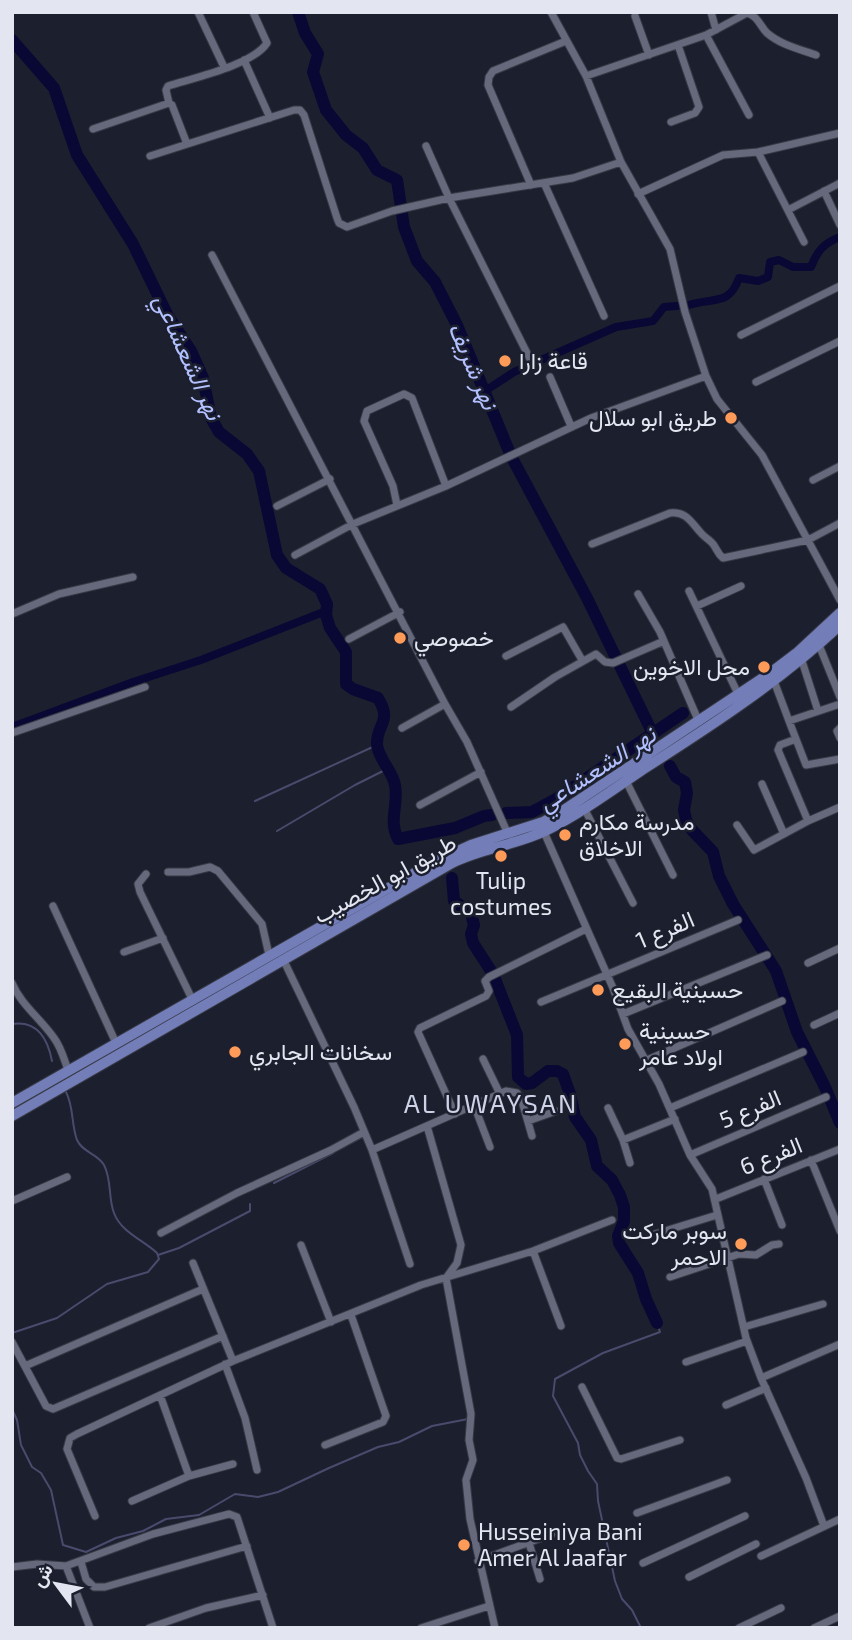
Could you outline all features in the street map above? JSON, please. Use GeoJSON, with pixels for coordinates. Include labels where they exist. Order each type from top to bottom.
{"type":"FeatureCollection","features":[{"type":"Feature","properties":{"kind":"main road","name":"طريق ابو الخصيب"},"geometry":{"type":"LineString","coordinates":[[12,1116],[283,959],[456,852],[543,822],[561,812],[739,696],[798,653],[840,613]]}},
{"type":"Feature","properties":{"kind":"main road","name":"طريق ابو الخصيب"},"geometry":{"type":"LineString","coordinates":[[12,1103],[269,955],[463,858],[544,832],[774,681],[802,660],[840,625]]}},
{"type":"Feature","properties":{"kind":"street"},"geometry":{"type":"LineString","coordinates":[[198,12],[224,67]]}},
{"type":"Feature","properties":{"kind":"street"},"geometry":{"type":"LineString","coordinates":[[187,144],[173,105],[169,103],[166,90],[168,86],[244,60],[263,50],[267,43],[253,12]]}},
{"type":"Feature","properties":{"kind":"street"},"geometry":{"type":"LineString","coordinates":[[551,12],[586,76],[621,162],[670,249],[685,312],[706,376],[717,399],[762,456],[840,600]]}},
{"type":"Feature","properties":{"kind":"street"},"geometry":{"type":"LineString","coordinates":[[711,12],[716,30]]}},
{"type":"Feature","properties":{"kind":"street"},"geometry":{"type":"LineString","coordinates":[[586,76],[706,35],[747,13],[753,14],[766,32],[777,39],[816,55]]}},
{"type":"Feature","properties":{"kind":"street"},"geometry":{"type":"LineString","coordinates":[[635,16],[649,55]]}},
{"type":"Feature","properties":{"kind":"street"},"geometry":{"type":"LineString","coordinates":[[706,35],[749,115]]}},
{"type":"Feature","properties":{"kind":"street"},"geometry":{"type":"LineString","coordinates":[[531,185],[488,85],[489,77],[493,71],[566,41]]}},
{"type":"Feature","properties":{"kind":"street"},"geometry":{"type":"LineString","coordinates":[[671,122],[695,113],[699,107],[678,45]]}},
{"type":"Feature","properties":{"kind":"street"},"geometry":{"type":"LineString","coordinates":[[244,60],[270,118]]}},
{"type":"Feature","properties":{"kind":"street"},"geometry":{"type":"LineString","coordinates":[[93,129],[169,103]]}},
{"type":"Feature","properties":{"kind":"street"},"geometry":{"type":"LineString","coordinates":[[150,156],[300,110],[304,115],[339,223],[347,227],[415,205],[573,178],[621,162]]}},
{"type":"Feature","properties":{"kind":"street"},"geometry":{"type":"LineString","coordinates":[[638,194],[723,155],[758,152],[839,134]]}},
{"type":"Feature","properties":{"kind":"street"},"geometry":{"type":"LineString","coordinates":[[426,146],[449,198],[531,361]]}},
{"type":"Feature","properties":{"kind":"street"},"geometry":{"type":"LineString","coordinates":[[758,152],[804,242]]}},
{"type":"Feature","properties":{"kind":"street"},"geometry":{"type":"LineString","coordinates":[[544,183],[604,316]]}},
{"type":"Feature","properties":{"kind":"street"},"geometry":{"type":"LineString","coordinates":[[789,210],[840,183]]}},
{"type":"Feature","properties":{"kind":"street"},"geometry":{"type":"LineString","coordinates":[[824,191],[840,225]]}},
{"type":"Feature","properties":{"kind":"street"},"geometry":{"type":"LineString","coordinates":[[212,255],[400,612],[481,772],[508,834]]}},
{"type":"Feature","properties":{"kind":"street"},"geometry":{"type":"LineString","coordinates":[[741,335],[840,286]]}},
{"type":"Feature","properties":{"kind":"street"},"geometry":{"type":"LineString","coordinates":[[755,382],[840,341]]}},
{"type":"Feature","properties":{"kind":"street"},"geometry":{"type":"LineString","coordinates":[[295,555],[353,524],[446,486],[571,426],[706,376]]}},
{"type":"Feature","properties":{"kind":"street"},"geometry":{"type":"LineString","coordinates":[[550,377],[571,426]]}},
{"type":"Feature","properties":{"kind":"street"},"geometry":{"type":"LineString","coordinates":[[397,505],[393,486],[364,416],[367,411],[404,394],[412,398],[446,486]]}},
{"type":"Feature","properties":{"kind":"street"},"geometry":{"type":"LineString","coordinates":[[813,480],[840,466]]}},
{"type":"Feature","properties":{"kind":"street"},"geometry":{"type":"LineString","coordinates":[[277,506],[330,479]]}},
{"type":"Feature","properties":{"kind":"street"},"geometry":{"type":"LineString","coordinates":[[592,544],[677,512],[692,520],[723,558],[808,540],[840,523]]}},
{"type":"Feature","properties":{"kind":"street"},"geometry":{"type":"LineString","coordinates":[[12,614],[59,594],[133,578]]}},
{"type":"Feature","properties":{"kind":"street"},"geometry":{"type":"LineString","coordinates":[[697,606],[741,586]]}},
{"type":"Feature","properties":{"kind":"street"},"geometry":{"type":"LineString","coordinates":[[689,591],[739,696]]}},
{"type":"Feature","properties":{"kind":"street"},"geometry":{"type":"LineString","coordinates":[[638,594],[664,640],[700,722]]}},
{"type":"Feature","properties":{"kind":"street"},"geometry":{"type":"LineString","coordinates":[[349,639],[400,612]]}},
{"type":"Feature","properties":{"kind":"street"},"geometry":{"type":"LineString","coordinates":[[506,656],[563,628],[582,660]]}},
{"type":"Feature","properties":{"kind":"street"},"geometry":{"type":"LineString","coordinates":[[511,707],[582,660],[596,654],[605,662],[613,663],[664,640]]}},
{"type":"Feature","properties":{"kind":"street"},"geometry":{"type":"LineString","coordinates":[[819,645],[840,697]]}},
{"type":"Feature","properties":{"kind":"street"},"geometry":{"type":"LineString","coordinates":[[802,660],[818,711]]}},
{"type":"Feature","properties":{"kind":"street"},"geometry":{"type":"LineString","coordinates":[[774,681],[805,763],[808,766],[840,759]]}},
{"type":"Feature","properties":{"kind":"street"},"geometry":{"type":"LineString","coordinates":[[12,733],[145,687]]}},
{"type":"Feature","properties":{"kind":"street"},"geometry":{"type":"LineString","coordinates":[[402,728],[445,704]]}},
{"type":"Feature","properties":{"kind":"street"},"geometry":{"type":"LineString","coordinates":[[789,720],[840,704]]}},
{"type":"Feature","properties":{"kind":"street"},"geometry":{"type":"LineString","coordinates":[[840,728],[837,731],[840,738]]}},
{"type":"Feature","properties":{"kind":"street"},"geometry":{"type":"LineString","coordinates":[[796,739],[780,745],[778,750],[808,821]]}},
{"type":"Feature","properties":{"kind":"street"},"geometry":{"type":"LineString","coordinates":[[420,806],[481,772]]}},
{"type":"Feature","properties":{"kind":"street"},"geometry":{"type":"LineString","coordinates":[[625,781],[673,875]]}},
{"type":"Feature","properties":{"kind":"street"},"geometry":{"type":"LineString","coordinates":[[762,784],[784,834]]}},
{"type":"Feature","properties":{"kind":"street"},"geometry":{"type":"LineString","coordinates":[[737,825],[754,850],[840,807]]}},
{"type":"Feature","properties":{"kind":"street"},"geometry":{"type":"LineString","coordinates":[[584,808],[633,903]]}},
{"type":"Feature","properties":{"kind":"street"},"geometry":{"type":"LineString","coordinates":[[544,832],[633,1038],[647,1060],[690,1156],[712,1189],[747,1341],[824,1526]]}},
{"type":"Feature","properties":{"kind":"street"},"geometry":{"type":"LineString","coordinates":[[168,872],[189,872],[210,867],[218,871],[262,924],[269,955]]}},
{"type":"Feature","properties":{"kind":"street"},"geometry":{"type":"LineString","coordinates":[[146,874],[138,884],[140,892],[193,1001]]}},
{"type":"Feature","properties":{"kind":"street"},"geometry":{"type":"LineString","coordinates":[[53,906],[116,1043]]}},
{"type":"Feature","properties":{"kind":"street","name":"الفرع 1"},"geometry":{"type":"LineString","coordinates":[[541,1002],[738,919]]}},
{"type":"Feature","properties":{"kind":"street"},"geometry":{"type":"LineString","coordinates":[[455,1114],[418,1032],[420,1028],[486,996],[489,991],[485,981],[492,975],[586,929]]}},
{"type":"Feature","properties":{"kind":"street"},"geometry":{"type":"LineString","coordinates":[[124,952],[163,938]]}},
{"type":"Feature","properties":{"kind":"street"},"geometry":{"type":"LineString","coordinates":[[808,963],[840,948]]}},
{"type":"Feature","properties":{"kind":"street"},"geometry":{"type":"LineString","coordinates":[[623,1014],[767,955]]}},
{"type":"Feature","properties":{"kind":"street"},"geometry":{"type":"LineString","coordinates":[[283,959],[372,1150],[410,1264]]}},
{"type":"Feature","properties":{"kind":"street"},"geometry":{"type":"LineString","coordinates":[[12,983],[27,1007],[57,1041],[68,1070]]}},
{"type":"Feature","properties":{"kind":"street"},"geometry":{"type":"LineString","coordinates":[[647,1060],[782,1001]]}},
{"type":"Feature","properties":{"kind":"street"},"geometry":{"type":"LineString","coordinates":[[814,1025],[840,1013]]}},
{"type":"Feature","properties":{"kind":"street"},"geometry":{"type":"LineString","coordinates":[[670,1108],[803,1052]]}},
{"type":"Feature","properties":{"kind":"street"},"geometry":{"type":"LineString","coordinates":[[483,1059],[500,1094]]}},
{"type":"Feature","properties":{"kind":"street"},"geometry":{"type":"LineString","coordinates":[[372,1150],[506,1091],[516,1093],[521,1098],[532,1136]]}},
{"type":"Feature","properties":{"kind":"street","name":"الفرع 5"},"geometry":{"type":"LineString","coordinates":[[690,1156],[826,1097]]}},
{"type":"Feature","properties":{"kind":"street"},"geometry":{"type":"LineString","coordinates":[[474,1105],[490,1147]]}},
{"type":"Feature","properties":{"kind":"street"},"geometry":{"type":"LineString","coordinates":[[608,1108],[630,1163]]}},
{"type":"Feature","properties":{"kind":"street"},"geometry":{"type":"LineString","coordinates":[[528,1121],[556,1111]]}},
{"type":"Feature","properties":{"kind":"street"},"geometry":{"type":"LineString","coordinates":[[623,1140],[675,1119]]}},
{"type":"Feature","properties":{"kind":"street"},"geometry":{"type":"LineString","coordinates":[[427,1126],[461,1245],[457,1263],[446,1278],[471,1414],[469,1440],[473,1460],[467,1491],[478,1561],[495,1628]]}},
{"type":"Feature","properties":{"kind":"street"},"geometry":{"type":"LineString","coordinates":[[161,1233],[364,1132]]}},
{"type":"Feature","properties":{"kind":"street","name":"الفرع 6"},"geometry":{"type":"LineString","coordinates":[[716,1199],[840,1149]]}},
{"type":"Feature","properties":{"kind":"street"},"geometry":{"type":"LineString","coordinates":[[811,1160],[840,1231]]}},
{"type":"Feature","properties":{"kind":"street"},"geometry":{"type":"LineString","coordinates":[[12,1201],[67,1177]]}},
{"type":"Feature","properties":{"kind":"street"},"geometry":{"type":"LineString","coordinates":[[764,1180],[782,1225]]}},
{"type":"Feature","properties":{"kind":"street"},"geometry":{"type":"LineString","coordinates":[[831,1208],[840,1205]]}},
{"type":"Feature","properties":{"kind":"street"},"geometry":{"type":"LineString","coordinates":[[655,1234],[717,1215]]}},
{"type":"Feature","properties":{"kind":"street"},"geometry":{"type":"LineString","coordinates":[[95,1516],[67,1449],[67,1443],[77,1434],[229,1363],[421,1285],[533,1251],[612,1220]]}},
{"type":"Feature","properties":{"kind":"street"},"geometry":{"type":"LineString","coordinates":[[670,1277],[739,1255],[755,1255],[779,1244]]}},
{"type":"Feature","properties":{"kind":"street"},"geometry":{"type":"LineString","coordinates":[[301,1245],[331,1322]]}},
{"type":"Feature","properties":{"kind":"street"},"geometry":{"type":"LineString","coordinates":[[533,1251],[561,1325]]}},
{"type":"Feature","properties":{"kind":"street"},"geometry":{"type":"LineString","coordinates":[[193,1263],[223,1336],[257,1470]]}},
{"type":"Feature","properties":{"kind":"street"},"geometry":{"type":"LineString","coordinates":[[25,1366],[203,1289]]}},
{"type":"Feature","properties":{"kind":"street"},"geometry":{"type":"LineString","coordinates":[[744,1327],[824,1304]]}},
{"type":"Feature","properties":{"kind":"street"},"geometry":{"type":"LineString","coordinates":[[324,1445],[383,1422],[386,1416],[351,1315]]}},
{"type":"Feature","properties":{"kind":"street"},"geometry":{"type":"LineString","coordinates":[[12,1342],[46,1406],[53,1409],[223,1336]]}},
{"type":"Feature","properties":{"kind":"street"},"geometry":{"type":"LineString","coordinates":[[686,1362],[747,1341]]}},
{"type":"Feature","properties":{"kind":"street"},"geometry":{"type":"LineString","coordinates":[[761,1378],[840,1344]]}},
{"type":"Feature","properties":{"kind":"street"},"geometry":{"type":"LineString","coordinates":[[582,1387],[617,1458],[680,1440]]}},
{"type":"Feature","properties":{"kind":"street"},"geometry":{"type":"LineString","coordinates":[[726,1405],[766,1388]]}},
{"type":"Feature","properties":{"kind":"street"},"geometry":{"type":"LineString","coordinates":[[160,1395],[189,1476]]}},
{"type":"Feature","properties":{"kind":"street"},"geometry":{"type":"LineString","coordinates":[[132,1501],[189,1476],[233,1464]]}},
{"type":"Feature","properties":{"kind":"street"},"geometry":{"type":"LineString","coordinates":[[637,1513],[727,1480]]}},
{"type":"Feature","properties":{"kind":"street"},"geometry":{"type":"LineString","coordinates":[[12,1567],[37,1564],[66,1566],[153,1534],[229,1514],[237,1517],[273,1628]]}},
{"type":"Feature","properties":{"kind":"street"},"geometry":{"type":"LineString","coordinates":[[643,1563],[746,1516]]}},
{"type":"Feature","properties":{"kind":"street"},"geometry":{"type":"LineString","coordinates":[[761,1556],[840,1519]]}},
{"type":"Feature","properties":{"kind":"street"},"geometry":{"type":"LineString","coordinates":[[478,1561],[552,1534]]}},
{"type":"Feature","properties":{"kind":"street"},"geometry":{"type":"LineString","coordinates":[[528,1543],[540,1579]]}},
{"type":"Feature","properties":{"kind":"street"},"geometry":{"type":"LineString","coordinates":[[689,1577],[756,1544]]}},
{"type":"Feature","properties":{"kind":"street"},"geometry":{"type":"LineString","coordinates":[[81,1562],[86,1579],[94,1587],[105,1587],[247,1546]]}},
{"type":"Feature","properties":{"kind":"street"},"geometry":{"type":"LineString","coordinates":[[66,1566],[90,1628]]}},
{"type":"Feature","properties":{"kind":"street"},"geometry":{"type":"LineString","coordinates":[[149,1628],[206,1608],[263,1595]]}},
{"type":"Feature","properties":{"kind":"street"},"geometry":{"type":"LineString","coordinates":[[421,1628],[489,1606]]}},
{"type":"Feature","properties":{"kind":"street"},"geometry":{"type":"LineString","coordinates":[[739,1628],[781,1608]]}},
{"type":"Feature","properties":{"kind":"street"},"geometry":{"type":"LineString","coordinates":[[814,1628],[840,1616]]}},
{"type":"Feature","properties":{"kind":"waterway","name":"نهر شريف"},"geometry":{"type":"LineString","coordinates":[[298,12],[305,33],[318,54],[313,72],[326,110],[346,135],[363,148],[377,170],[397,180],[404,227],[417,261],[435,282],[457,325],[511,456],[587,598],[653,734]]}},
{"type":"Feature","properties":{"kind":"waterway","name":"نهر الشعشاعي"},"geometry":{"type":"LineString","coordinates":[[12,40],[54,88],[77,155],[133,244],[168,316],[191,351],[203,378],[211,418],[219,432],[247,454],[259,471],[277,555],[286,568],[320,589],[327,604],[326,615],[330,628],[346,652],[346,684],[378,698],[382,706],[384,718],[377,745],[395,785],[394,825],[398,839],[455,828],[492,815]]}},
{"type":"Feature","properties":{"kind":"waterway"},"geometry":{"type":"LineString","coordinates":[[689,305],[726,297],[739,278],[758,281],[768,277],[770,262],[779,260],[793,267],[811,267],[822,248],[840,237]]}},
{"type":"Feature","properties":{"kind":"waterway"},"geometry":{"type":"LineString","coordinates":[[485,391],[514,372],[616,327],[653,321],[664,307],[677,306]]}},
{"type":"Feature","properties":{"kind":"waterway"},"geometry":{"type":"LineString","coordinates":[[12,727],[201,660],[326,611]]}},
{"type":"Feature","properties":{"kind":"waterway","name":"نهر الشعشاعي"},"geometry":{"type":"LineString","coordinates":[[506,813],[532,812],[556,799],[683,713]]}},
{"type":"Feature","properties":{"kind":"waterway"},"geometry":{"type":"LineString","coordinates":[[255,801],[377,745]]}},
{"type":"Feature","properties":{"kind":"waterway"},"geometry":{"type":"LineString","coordinates":[[670,766],[676,777],[685,782],[686,820],[713,852],[719,876],[733,904],[776,971],[797,1032],[840,1123]]}},
{"type":"Feature","properties":{"kind":"waterway"},"geometry":{"type":"LineString","coordinates":[[277,831],[389,768]]}},
{"type":"Feature","properties":{"kind":"waterway"},"geometry":{"type":"LineString","coordinates":[[452,878],[454,901],[471,913],[474,925],[471,934],[473,943],[493,974],[517,1035],[518,1077],[526,1084],[532,1083],[548,1071],[563,1074],[575,1117],[591,1140],[597,1166],[612,1180],[620,1195],[624,1207],[624,1221],[618,1236],[619,1243],[638,1273],[657,1323]]}},
{"type":"Feature","properties":{"kind":"waterway"},"geometry":{"type":"LineString","coordinates":[[12,1024],[35,1028],[48,1046],[52,1061]]}},
{"type":"Feature","properties":{"kind":"waterway"},"geometry":{"type":"LineString","coordinates":[[12,1333],[57,1318],[107,1284],[148,1272],[159,1259],[157,1253],[127,1231],[117,1220],[104,1165],[77,1140],[66,1092]]}},
{"type":"Feature","properties":{"kind":"waterway"},"geometry":{"type":"LineString","coordinates":[[341,1148],[364,1136]]}},
{"type":"Feature","properties":{"kind":"waterway"},"geometry":{"type":"LineString","coordinates":[[274,1183],[333,1153]]}},
{"type":"Feature","properties":{"kind":"waterway"},"geometry":{"type":"LineString","coordinates":[[158,1255],[179,1248],[250,1211],[250,1204]]}},
{"type":"Feature","properties":{"kind":"waterway"},"geometry":{"type":"LineString","coordinates":[[641,1628],[632,1610],[622,1599],[615,1581],[598,1501],[597,1484],[588,1471],[580,1455],[578,1443],[553,1396],[555,1379],[603,1353],[660,1332],[657,1323]]}},
{"type":"Feature","properties":{"kind":"waterway"},"geometry":{"type":"LineString","coordinates":[[12,1409],[17,1420],[21,1445],[32,1467],[41,1473],[51,1490],[63,1545],[86,1552],[116,1538],[143,1531],[166,1519],[199,1515],[235,1494],[258,1497],[278,1492],[432,1426],[468,1419]]}},
{"type":"Feature","properties":{"kind":"place","name":"قاعة زارا"},"geometry":{"type":"Point","coordinates":[505,361]}},
{"type":"Feature","properties":{"kind":"place","name":"طريق ابو سلال"},"geometry":{"type":"Point","coordinates":[731,418]}},
{"type":"Feature","properties":{"kind":"place","name":"خصوصي"},"geometry":{"type":"Point","coordinates":[400,638]}},
{"type":"Feature","properties":{"kind":"place","name":"محل الاخوين"},"geometry":{"type":"Point","coordinates":[764,667]}},
{"type":"Feature","properties":{"kind":"place","name":"مدرسة مكارم الاخلاق"},"geometry":{"type":"Point","coordinates":[565,835]}},
{"type":"Feature","properties":{"kind":"place","name":"Tulip costumes"},"geometry":{"type":"Point","coordinates":[501,856]}},
{"type":"Feature","properties":{"kind":"place","name":"حسينية البقيع"},"geometry":{"type":"Point","coordinates":[598,990]}},
{"type":"Feature","properties":{"kind":"place","name":"حسينية اولاد عامر"},"geometry":{"type":"Point","coordinates":[625,1044]}},
{"type":"Feature","properties":{"kind":"place","name":"سخانات الجابري"},"geometry":{"type":"Point","coordinates":[235,1052]}},
{"type":"Feature","properties":{"kind":"place","name":"سوبر ماركت الاحمر"},"geometry":{"type":"Point","coordinates":[741,1244]}},
{"type":"Feature","properties":{"kind":"place","name":"Husseiniya Bani Amer Al Jaafar"},"geometry":{"type":"Point","coordinates":[464,1545]}},
{"type":"Feature","properties":{"kind":"district","name":"AL UWAYSAN"},"geometry":{"type":"Point","coordinates":[491,1104]}}]}
